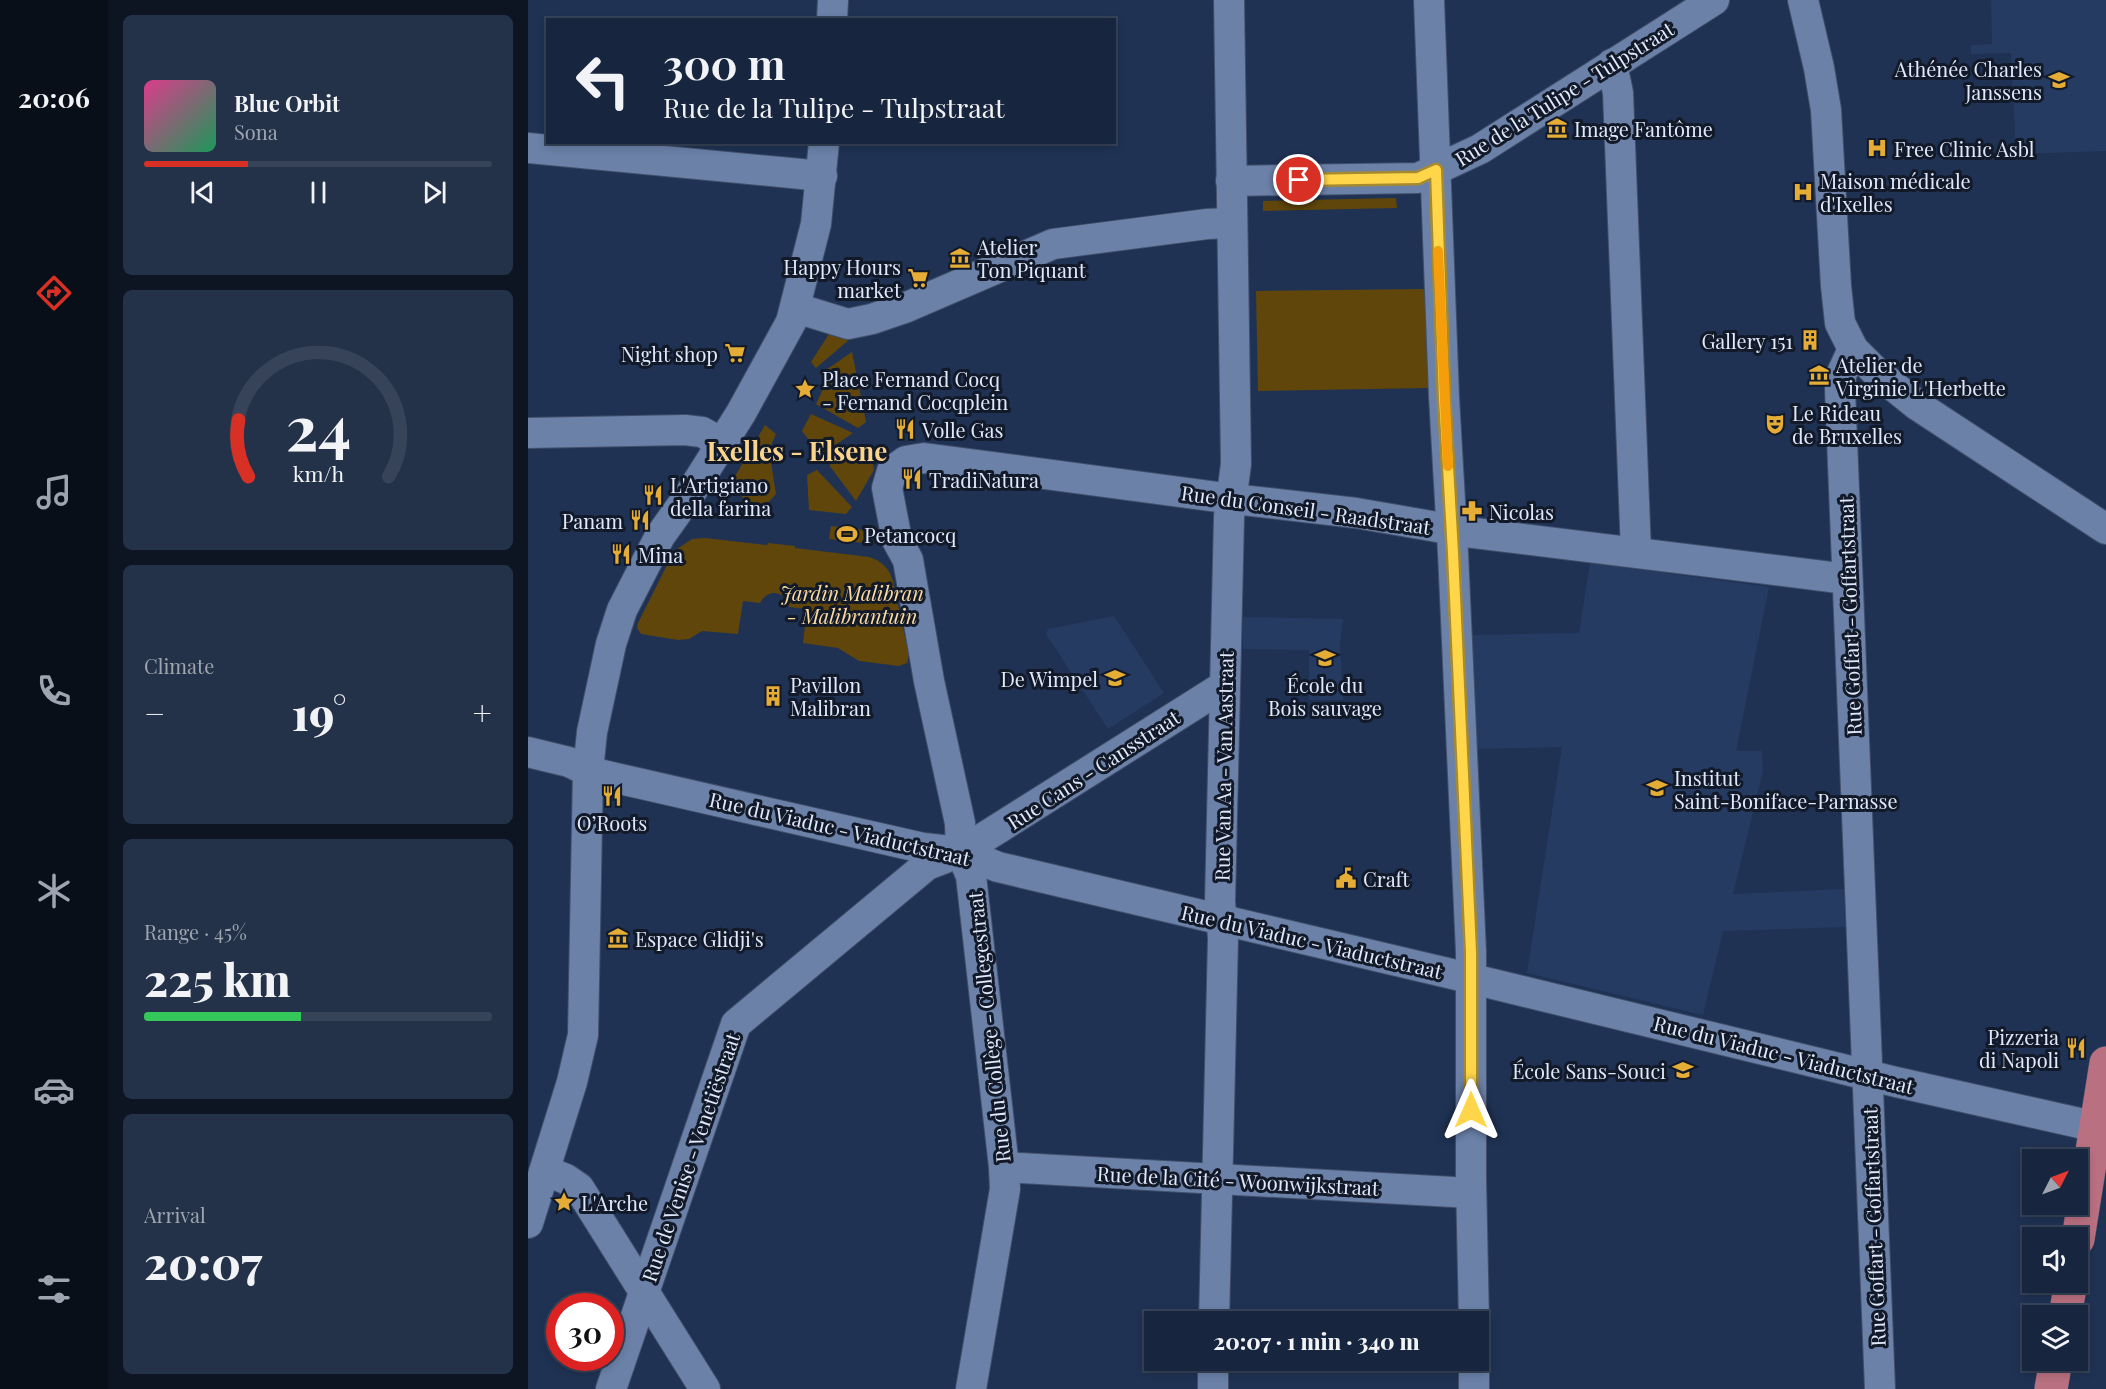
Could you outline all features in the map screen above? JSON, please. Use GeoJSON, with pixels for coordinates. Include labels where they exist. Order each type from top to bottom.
{"type":"FeatureCollection","features":[{"type":"Feature","properties":{"kind":"main road"},"geometry":{"type":"LineString","coordinates":[[2080,1227],[2101,1127],[2106,1063]]}},
{"type":"Feature","properties":{"kind":"main road"},"geometry":{"type":"LineString","coordinates":[[2051,1389],[2054,1371]]}},
{"type":"Feature","properties":{"kind":"street"},"geometry":{"type":"LineString","coordinates":[[832,18],[833,0]]}},
{"type":"Feature","properties":{"kind":"street","name":"Rue Van Aa - Van Aastraat"},"geometry":{"type":"LineString","coordinates":[[1214,1311],[1223,938],[1220,902],[1224,686],[1229,516],[1236,464],[1229,0]]}},
{"type":"Feature","properties":{"kind":"street"},"geometry":{"type":"LineString","coordinates":[[1429,0],[1444,397],[1471,978],[1474,1311]]}},
{"type":"Feature","properties":{"kind":"street","name":"Rue de la Tulipe - Tulpstraat"},"geometry":{"type":"LineString","coordinates":[[1231,181],[1418,178],[1480,149],[1714,0]]}},
{"type":"Feature","properties":{"kind":"street"},"geometry":{"type":"LineString","coordinates":[[1803,0],[1826,110],[1840,323],[1853,349],[1876,372],[1917,405],[2106,529]]}},
{"type":"Feature","properties":{"kind":"street"},"geometry":{"type":"LineString","coordinates":[[1612,64],[1618,93],[1636,552]]}},
{"type":"Feature","properties":{"kind":"street"},"geometry":{"type":"LineString","coordinates":[[528,1223],[546,1171],[583,1035],[588,771],[592,732],[610,644],[622,610],[660,536],[690,494],[774,356],[796,308],[820,190],[824,144]]}},
{"type":"Feature","properties":{"kind":"street"},"geometry":{"type":"LineString","coordinates":[[528,148],[820,190]]}},
{"type":"Feature","properties":{"kind":"street"},"geometry":{"type":"LineString","coordinates":[[796,308],[848,324],[907,308],[1053,243],[1232,223]]}},
{"type":"Feature","properties":{"kind":"street","name":"Rue Goffart - Goffartstraat"},"geometry":{"type":"LineString","coordinates":[[1853,349],[1841,375],[1840,389],[1880,1389]]}},
{"type":"Feature","properties":{"kind":"street"},"geometry":{"type":"LineString","coordinates":[[528,433],[685,430],[702,432],[722,443]]}},
{"type":"Feature","properties":{"kind":"street","name":"Rue du Conseil - Raadstraat"},"geometry":{"type":"LineString","coordinates":[[908,560],[897,540],[887,488],[892,471],[906,460],[924,458],[1356,513],[1451,529],[1848,579]]}},
{"type":"Feature","properties":{"kind":"street","name":"Rue du Collège - Collegestraat"},"geometry":{"type":"LineString","coordinates":[[908,560],[929,681],[960,823],[962,852],[971,876],[1004,1167],[1005,1189],[971,1389]]}},
{"type":"Feature","properties":{"kind":"street","name":"Rue Cans - Cansstraat"},"geometry":{"type":"LineString","coordinates":[[962,852],[1224,686]]}},
{"type":"Feature","properties":{"kind":"street","name":"Rue du Viaduc - Viaductstraat"},"geometry":{"type":"LineString","coordinates":[[528,752],[569,762],[588,771],[923,848],[962,852],[998,867],[2045,1116],[2101,1127]]}},
{"type":"Feature","properties":{"kind":"street","name":"Rue de Venise - Venetiëstraat"},"geometry":{"type":"LineString","coordinates":[[611,1389],[643,1290],[736,1024],[927,865],[962,852]]}},
{"type":"Feature","properties":{"kind":"street","name":"Rue de la Cité - Woonwijkstraat"},"geometry":{"type":"LineString","coordinates":[[1004,1167],[1471,1193]]}},
{"type":"Feature","properties":{"kind":"street"},"geometry":{"type":"LineString","coordinates":[[546,1171],[566,1179],[579,1188],[705,1389]]}},
{"type":"Feature","properties":{"kind":"street"},"geometry":{"type":"LineString","coordinates":[[1213,1371],[1213,1389]]}},
{"type":"Feature","properties":{"kind":"street"},"geometry":{"type":"LineString","coordinates":[[1474,1371],[1474,1389]]}},
{"type":"Feature","properties":{"kind":"shaded area","name":"Athénée Charles Janssens"},"geometry":{"type":"Polygon","coordinates":[[[1991,0],[2106,0],[2106,151],[2016,154],[2011,53],[1971,54],[1971,45],[1992,44],[1991,0]]]}},
{"type":"Feature","properties":{"kind":"shaded area","name":"Institut Saint-Boniface-Parnasse"},"geometry":{"type":"Polygon","coordinates":[[[1590,563],[1769,587],[1736,751],[1762,751],[1763,771],[1733,894],[1844,889],[1845,927],[1723,931],[1703,1015],[1527,973],[1562,747],[1477,749],[1472,635],[1579,633],[1590,563]]]}},
{"type":"Feature","properties":{"kind":"shaded area","name":"De Wimpel"},"geometry":{"type":"Polygon","coordinates":[[[1114,616],[1164,693],[1108,729],[1046,634],[1048,629],[1114,616]]]}},
{"type":"Feature","properties":{"kind":"shaded area","name":"École du Bois sauvage"},"geometry":{"type":"Polygon","coordinates":[[[1243,617],[1343,619],[1340,645],[1343,700],[1309,700],[1309,650],[1243,649],[1243,617]]]}},
{"type":"Feature","properties":{"kind":"green space"},"geometry":{"type":"Polygon","coordinates":[[[1396,198],[1397,208],[1263,211],[1263,201],[1396,198]]]}},
{"type":"Feature","properties":{"kind":"green space"},"geometry":{"type":"Polygon","coordinates":[[[1426,289],[1429,388],[1258,391],[1256,291],[1426,289]]]}},
{"type":"Feature","properties":{"kind":"green space"},"geometry":{"type":"Polygon","coordinates":[[[829,334],[850,339],[816,368],[811,362],[829,334]]]}},
{"type":"Feature","properties":{"kind":"green space"},"geometry":{"type":"Polygon","coordinates":[[[852,352],[866,422],[858,428],[816,404],[826,383],[820,374],[852,352]]]}},
{"type":"Feature","properties":{"kind":"green space"},"geometry":{"type":"Polygon","coordinates":[[[811,414],[853,433],[820,455],[802,431],[811,414]]]}},
{"type":"Feature","properties":{"kind":"green space"},"geometry":{"type":"Polygon","coordinates":[[[765,425],[776,434],[769,450],[776,494],[766,505],[745,503],[734,478],[765,425]]]}},
{"type":"Feature","properties":{"kind":"green space"},"geometry":{"type":"Polygon","coordinates":[[[870,447],[874,470],[856,501],[829,465],[870,447]]]}},
{"type":"Feature","properties":{"kind":"green space"},"geometry":{"type":"Polygon","coordinates":[[[817,470],[852,507],[846,514],[809,510],[807,475],[817,470]]]}},
{"type":"Feature","properties":{"kind":"green space","name":"Petancocq"},"geometry":{"type":"Polygon","coordinates":[[[831,526],[865,530],[864,543],[829,539],[831,526]]]}},
{"type":"Feature","properties":{"kind":"green space","name":"Jardin Malibran - Malibrantuin"},"geometry":{"type":"Polygon","coordinates":[[[705,538],[795,546],[795,548],[869,557],[878,561],[887,569],[893,581],[909,655],[907,663],[899,666],[859,661],[838,648],[803,643],[807,609],[789,607],[784,597],[776,593],[767,595],[760,603],[743,601],[738,634],[702,631],[689,639],[678,640],[641,634],[637,628],[638,623],[674,551],[692,539],[705,538]]]}},
{"type":"Feature","properties":{"kind":"slow traffic"},"geometry":{"type":"LineString","coordinates":[[1438,251],[1448,466]]}},
{"type":"Feature","properties":{"kind":"place","name":"Athénée Charles Janssens"},"geometry":{"type":"Point","coordinates":[2059,80]}},
{"type":"Feature","properties":{"kind":"place","name":"Image Fantôme"},"geometry":{"type":"Point","coordinates":[1557,128]}},
{"type":"Feature","properties":{"kind":"place","name":"Free Clinic Asbl"},"geometry":{"type":"Point","coordinates":[1877,148]}},
{"type":"Feature","properties":{"kind":"place","name":"Maison médicale d'Ixelles"},"geometry":{"type":"Point","coordinates":[1803,192]}},
{"type":"Feature","properties":{"kind":"place","name":"Atelier Ton Piquant"},"geometry":{"type":"Point","coordinates":[960,258]}},
{"type":"Feature","properties":{"kind":"place","name":"Happy Hours market"},"geometry":{"type":"Point","coordinates":[918,278]}},
{"type":"Feature","properties":{"kind":"place","name":"Gallery 151"},"geometry":{"type":"Point","coordinates":[1810,340]}},
{"type":"Feature","properties":{"kind":"place","name":"Night shop"},"geometry":{"type":"Point","coordinates":[735,353]}},
{"type":"Feature","properties":{"kind":"place","name":"Atelier de Virginie L'Herbette"},"geometry":{"type":"Point","coordinates":[1819,375]}},
{"type":"Feature","properties":{"kind":"place","name":"Place Fernand Cocq - Fernand Cocqplein"},"geometry":{"type":"Point","coordinates":[805,389]}},
{"type":"Feature","properties":{"kind":"place","name":"Le Rideau de Bruxelles"},"geometry":{"type":"Point","coordinates":[1775,424]}},
{"type":"Feature","properties":{"kind":"place","name":"Volle Gas"},"geometry":{"type":"Point","coordinates":[905,429]}},
{"type":"Feature","properties":{"kind":"place","name":"TradiNatura"},"geometry":{"type":"Point","coordinates":[912,479]}},
{"type":"Feature","properties":{"kind":"place","name":"L'Artigiano della farina"},"geometry":{"type":"Point","coordinates":[653,495]}},
{"type":"Feature","properties":{"kind":"place","name":"Nicolas"},"geometry":{"type":"Point","coordinates":[1472,511]}},
{"type":"Feature","properties":{"kind":"place","name":"Panam"},"geometry":{"type":"Point","coordinates":[640,520]}},
{"type":"Feature","properties":{"kind":"place","name":"Petancocq"},"geometry":{"type":"Point","coordinates":[847,534]}},
{"type":"Feature","properties":{"kind":"place","name":"Mina"},"geometry":{"type":"Point","coordinates":[621,554]}},
{"type":"Feature","properties":{"kind":"place","name":"École du Bois sauvage"},"geometry":{"type":"Point","coordinates":[1325,658]}},
{"type":"Feature","properties":{"kind":"place","name":"De Wimpel"},"geometry":{"type":"Point","coordinates":[1115,678]}},
{"type":"Feature","properties":{"kind":"place","name":"Pavillon Malibran"},"geometry":{"type":"Point","coordinates":[773,696]}},
{"type":"Feature","properties":{"kind":"place","name":"Institut Saint-Boniface-Parnasse"},"geometry":{"type":"Point","coordinates":[1657,788]}},
{"type":"Feature","properties":{"kind":"place","name":"O’Roots"},"geometry":{"type":"Point","coordinates":[612,796]}},
{"type":"Feature","properties":{"kind":"place","name":"Craft"},"geometry":{"type":"Point","coordinates":[1346,878]}},
{"type":"Feature","properties":{"kind":"place","name":"Espace Glidji's"},"geometry":{"type":"Point","coordinates":[618,938]}},
{"type":"Feature","properties":{"kind":"place","name":"Pizzeria di Napoli"},"geometry":{"type":"Point","coordinates":[2076,1048]}},
{"type":"Feature","properties":{"kind":"place","name":"École Sans-Souci"},"geometry":{"type":"Point","coordinates":[1683,1070]}},
{"type":"Feature","properties":{"kind":"place","name":"L'Arche"},"geometry":{"type":"Point","coordinates":[564,1202]}},
{"type":"Feature","properties":{"kind":"district","name":"Ixelles - Elsene"},"geometry":{"type":"Point","coordinates":[797,450]}},
{"type":"Feature","properties":{"kind":"route"},"geometry":{"type":"LineString","coordinates":[[1299,180],[1418,178],[1436,170],[1444,397],[1471,952],[1471,1110]]}}]}
